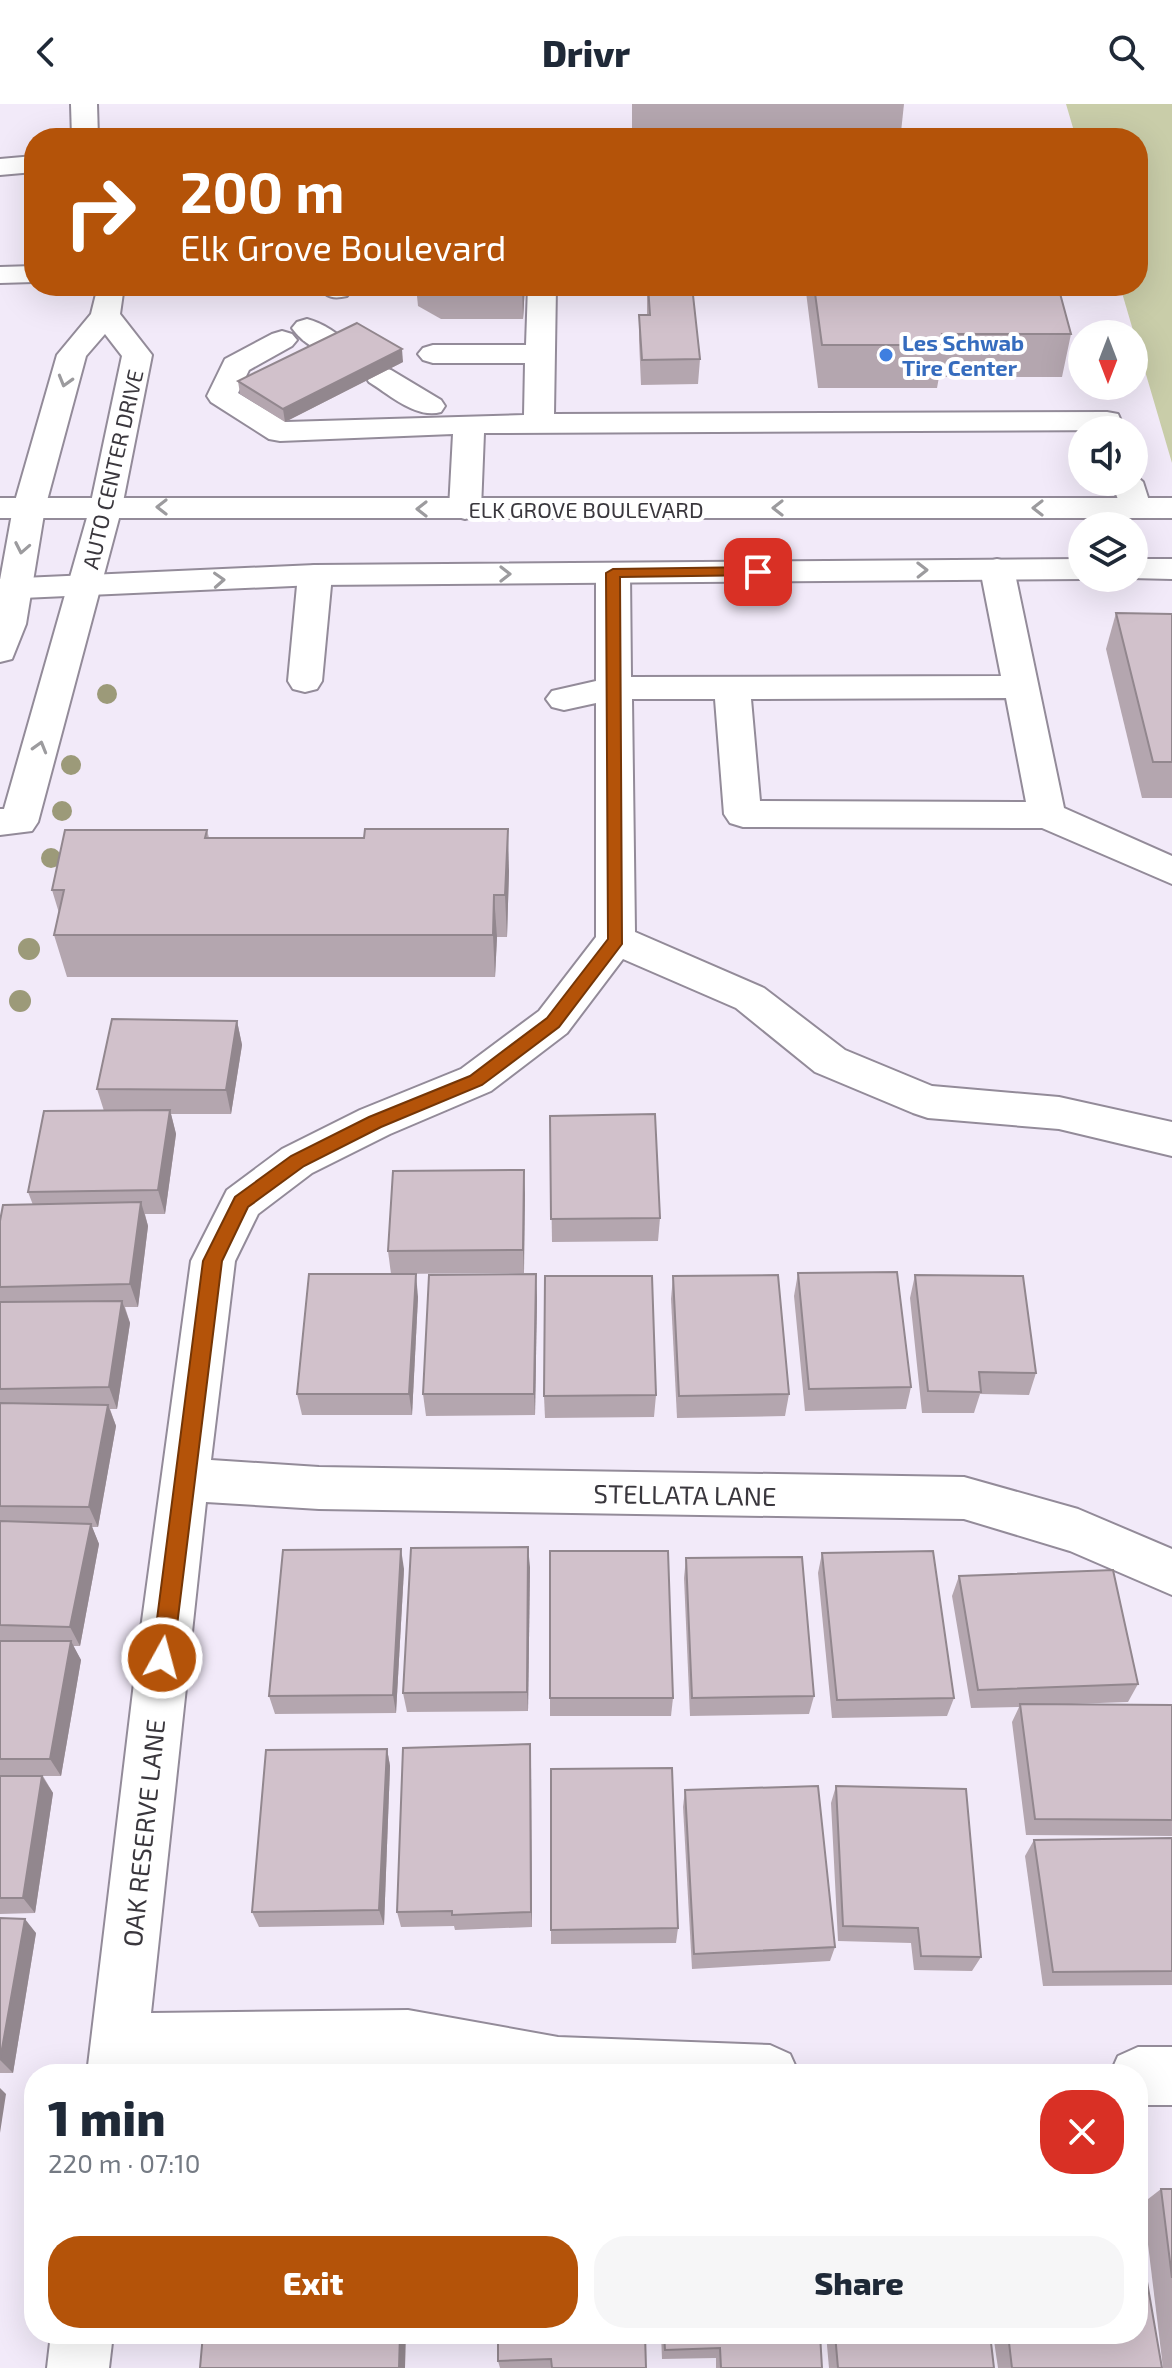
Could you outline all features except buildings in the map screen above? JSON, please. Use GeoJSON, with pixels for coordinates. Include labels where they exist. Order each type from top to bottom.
{"type":"FeatureCollection","features":[{"type":"Feature","properties":{"kind":"street"},"geometry":{"type":"LineString","coordinates":[[84,104],[85,128]]}},
{"type":"Feature","properties":{"kind":"street"},"geometry":{"type":"LineString","coordinates":[[0,167],[24,165]]}},
{"type":"Feature","properties":{"kind":"street"},"geometry":{"type":"LineString","coordinates":[[0,275],[24,274]]}},
{"type":"Feature","properties":{"kind":"street"},"geometry":{"type":"LineString","coordinates":[[539,424],[542,296]]}},
{"type":"Feature","properties":{"kind":"street","name":"AUTO CENTER DRIVE"},"geometry":{"type":"LineString","coordinates":[[0,651],[9,624],[7,588],[15,508],[72,355],[108,301],[137,355],[106,507],[19,822],[0,822]]}},
{"type":"Feature","properties":{"kind":"street"},"geometry":{"type":"LineString","coordinates":[[335,347],[294,334],[236,365],[222,396],[280,432],[469,424],[1068,421]]}},
{"type":"Feature","properties":{"kind":"street"},"geometry":{"type":"LineString","coordinates":[[433,354],[541,354]]}},
{"type":"Feature","properties":{"kind":"street"},"geometry":{"type":"LineString","coordinates":[[250,357],[278,376]]}},
{"type":"Feature","properties":{"kind":"street"},"geometry":{"type":"LineString","coordinates":[[380,376],[430,406]]}},
{"type":"Feature","properties":{"kind":"street"},"geometry":{"type":"LineString","coordinates":[[320,405],[352,429]]}},
{"type":"Feature","properties":{"kind":"street"},"geometry":{"type":"LineString","coordinates":[[465,509],[469,424]]}},
{"type":"Feature","properties":{"kind":"street","name":"ELK GROVE BOULEVARD"},"geometry":{"type":"LineString","coordinates":[[15,508],[465,509],[1083,496]]}},
{"type":"Feature","properties":{"kind":"street","name":"ELK GROVE BOULEVARD"},"geometry":{"type":"LineString","coordinates":[[1134,496],[1172,508]]}},
{"type":"Feature","properties":{"kind":"street"},"geometry":{"type":"LineString","coordinates":[[997,569],[1047,815]]}},
{"type":"Feature","properties":{"kind":"street"},"geometry":{"type":"LineString","coordinates":[[7,588],[315,575],[1068,569]]}},
{"type":"Feature","properties":{"kind":"street"},"geometry":{"type":"LineString","coordinates":[[1148,569],[1172,569]]}},
{"type":"Feature","properties":{"kind":"street"},"geometry":{"type":"LineString","coordinates":[[613,573],[616,940],[750,998],[830,1061],[928,1102],[1059,1113],[1172,1139]]}},
{"type":"Feature","properties":{"kind":"street"},"geometry":{"type":"LineString","coordinates":[[305,681],[315,575]]}},
{"type":"Feature","properties":{"kind":"street"},"geometry":{"type":"LineString","coordinates":[[564,699],[614,688],[1021,687]]}},
{"type":"Feature","properties":{"kind":"street"},"geometry":{"type":"LineString","coordinates":[[732,688],[743,814],[1047,815],[1172,871]]}},
{"type":"Feature","properties":{"kind":"street","name":"OAK RESERVE LANE"},"geometry":{"type":"LineString","coordinates":[[118,2058],[213,1261],[242,1202],[297,1161],[375,1122],[476,1080],[553,1022],[616,940]]}},
{"type":"Feature","properties":{"kind":"street","name":"STELLATA LANE"},"geometry":{"type":"LineString","coordinates":[[185,1479],[319,1488],[964,1498],[1078,1531],[1172,1572]]}},
{"type":"Feature","properties":{"kind":"street"},"geometry":{"type":"LineString","coordinates":[[118,2058],[408,2039],[547,2064]]}},
{"type":"Feature","properties":{"kind":"street"},"geometry":{"type":"LineString","coordinates":[[1148,2076],[1172,2076]]}},
{"type":"Feature","properties":{"kind":"street"},"geometry":{"type":"LineString","coordinates":[[78,2368],[81,2344]]}},
{"type":"Feature","properties":{"kind":"green space"},"geometry":{"type":"Polygon","coordinates":[[[1066,104],[1172,104],[1172,463],[1148,381],[1148,320],[1130,320],[1123,296],[1148,296],[1148,128],[1073,128],[1066,104]]]}},
{"type":"Feature","properties":{"kind":"place","name":"Les Schwab Tire Center"},"geometry":{"type":"Point","coordinates":[886,355]}},
{"type":"Feature","properties":{"kind":"route"},"geometry":{"type":"LineString","coordinates":[[162,1658],[213,1261],[242,1202],[297,1161],[375,1122],[476,1080],[553,1022],[616,940],[613,573],[758,572]]}}]}
